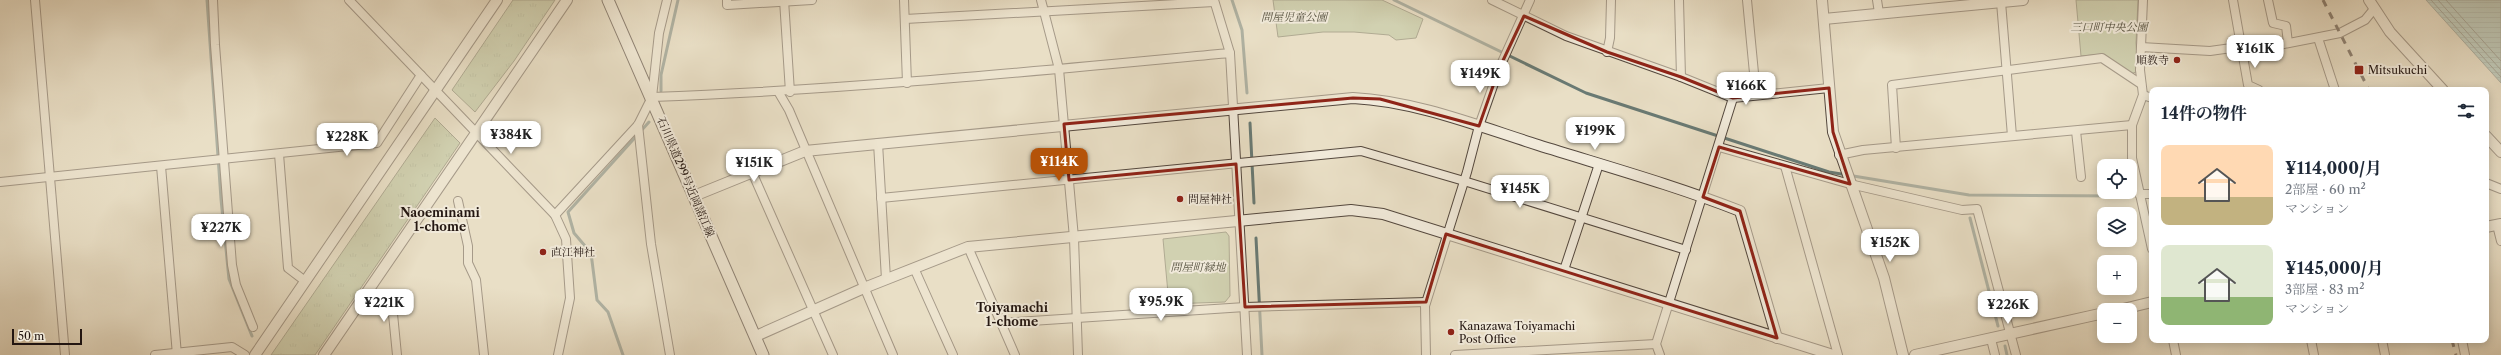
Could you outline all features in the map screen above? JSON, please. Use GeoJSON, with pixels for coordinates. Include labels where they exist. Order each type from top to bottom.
{"type":"FeatureCollection","features":[{"type":"Feature","properties":{"kind":"main road","name":"石川県道299号近岡諸江線"},"geometry":{"type":"LineString","coordinates":[[608,0],[652,97],[763,355]]}},
{"type":"Feature","properties":{"kind":"street"},"geometry":{"type":"LineString","coordinates":[[35,0],[65,355]]}},
{"type":"Feature","properties":{"kind":"street"},"geometry":{"type":"LineString","coordinates":[[213,0],[215,45],[232,265],[236,285],[253,327]]}},
{"type":"Feature","properties":{"kind":"street"},"geometry":{"type":"LineString","coordinates":[[348,0],[555,215],[566,239],[570,298],[558,355]]}},
{"type":"Feature","properties":{"kind":"street"},"geometry":{"type":"LineString","coordinates":[[255,355],[497,0]]}},
{"type":"Feature","properties":{"kind":"street"},"geometry":{"type":"LineString","coordinates":[[324,355],[475,132],[567,0]]}},
{"type":"Feature","properties":{"kind":"street"},"geometry":{"type":"LineString","coordinates":[[555,215],[638,128],[652,97],[659,33],[667,0]]}},
{"type":"Feature","properties":{"kind":"street"},"geometry":{"type":"LineString","coordinates":[[727,0],[727,5],[812,0]]}},
{"type":"Feature","properties":{"kind":"street"},"geometry":{"type":"LineString","coordinates":[[904,0],[907,83]]}},
{"type":"Feature","properties":{"kind":"street"},"geometry":{"type":"LineString","coordinates":[[1041,0],[1059,69],[1074,238],[1078,355]]}},
{"type":"Feature","properties":{"kind":"street"},"geometry":{"type":"LineString","coordinates":[[1492,0],[1524,16],[1607,52],[1682,77],[1732,98],[1756,94],[1829,88]]}},
{"type":"Feature","properties":{"kind":"street"},"geometry":{"type":"LineString","coordinates":[[1426,355],[1426,302],[1446,234],[1464,181],[1479,126],[1499,69],[1530,0]]}},
{"type":"Feature","properties":{"kind":"street"},"geometry":{"type":"LineString","coordinates":[[1607,52],[1610,38],[1611,0]]}},
{"type":"Feature","properties":{"kind":"street"},"geometry":{"type":"LineString","coordinates":[[1679,0],[1682,77]]}},
{"type":"Feature","properties":{"kind":"street"},"geometry":{"type":"LineString","coordinates":[[1747,0],[1756,94]]}},
{"type":"Feature","properties":{"kind":"street"},"geometry":{"type":"LineString","coordinates":[[1822,0],[1833,132],[1839,155],[1884,278],[1903,355]]}},
{"type":"Feature","properties":{"kind":"street"},"geometry":{"type":"LineString","coordinates":[[1877,0],[1879,13]]}},
{"type":"Feature","properties":{"kind":"street"},"geometry":{"type":"LineString","coordinates":[[1824,18],[1879,13],[1936,4],[2023,0]]}},
{"type":"Feature","properties":{"kind":"street"},"geometry":{"type":"LineString","coordinates":[[2143,0],[2141,47],[2141,84],[2143,95],[2132,125],[2132,158],[2149,236]]}},
{"type":"Feature","properties":{"kind":"street"},"geometry":{"type":"LineString","coordinates":[[2233,0],[2248,85],[2253,87]]}},
{"type":"Feature","properties":{"kind":"street"},"geometry":{"type":"LineString","coordinates":[[2268,0],[2273,23],[2286,26],[2288,43]]}},
{"type":"Feature","properties":{"kind":"street"},"geometry":{"type":"LineString","coordinates":[[784,1],[790,92]]}},
{"type":"Feature","properties":{"kind":"street"},"geometry":{"type":"LineString","coordinates":[[905,19],[1044,13],[1214,1],[1230,53],[1247,355]]}},
{"type":"Feature","properties":{"kind":"street"},"geometry":{"type":"LineString","coordinates":[[2000,1],[2012,136]]}},
{"type":"Feature","properties":{"kind":"street"},"geometry":{"type":"LineString","coordinates":[[2141,47],[2210,51],[2288,43],[2318,38],[2340,33],[2359,24],[2365,20],[2372,4]]}},
{"type":"Feature","properties":{"kind":"street"},"geometry":{"type":"LineString","coordinates":[[2372,4],[2390,32],[2440,87]]}},
{"type":"Feature","properties":{"kind":"street"},"geometry":{"type":"LineString","coordinates":[[2318,38],[2334,87]]}},
{"type":"Feature","properties":{"kind":"street"},"geometry":{"type":"LineString","coordinates":[[652,97],[779,93],[907,83],[1230,53]]}},
{"type":"Feature","properties":{"kind":"street"},"geometry":{"type":"LineString","coordinates":[[1896,148],[1892,85],[2102,58],[2141,84]]}},
{"type":"Feature","properties":{"kind":"street"},"geometry":{"type":"LineString","coordinates":[[0,182],[216,161],[377,143],[421,75]]}},
{"type":"Feature","properties":{"kind":"street"},"geometry":{"type":"LineString","coordinates":[[779,93],[789,110],[893,355]]}},
{"type":"Feature","properties":{"kind":"street"},"geometry":{"type":"LineString","coordinates":[[2143,95],[2149,97]]}},
{"type":"Feature","properties":{"kind":"street"},"geometry":{"type":"LineString","coordinates":[[694,196],[805,150],[1064,124],[1353,98],[1380,99],[1479,126],[1740,210],[1776,338]]}},
{"type":"Feature","properties":{"kind":"street"},"geometry":{"type":"LineString","coordinates":[[1660,355],[1656,344],[1724,130],[1732,98]]}},
{"type":"Feature","properties":{"kind":"street"},"geometry":{"type":"LineString","coordinates":[[1839,155],[1863,150],[2132,125]]}},
{"type":"Feature","properties":{"kind":"street"},"geometry":{"type":"LineString","coordinates":[[638,128],[651,244],[670,355]]}},
{"type":"Feature","properties":{"kind":"street"},"geometry":{"type":"LineString","coordinates":[[2076,130],[2081,177]]}},
{"type":"Feature","properties":{"kind":"street"},"geometry":{"type":"LineString","coordinates":[[2489,139],[2501,152]]}},
{"type":"Feature","properties":{"kind":"street"},"geometry":{"type":"LineString","coordinates":[[878,143],[886,279]]}},
{"type":"Feature","properties":{"kind":"street"},"geometry":{"type":"LineString","coordinates":[[1719,145],[1786,166],[1849,182],[1962,210],[1977,209],[2016,355]]}},
{"type":"Feature","properties":{"kind":"street"},"geometry":{"type":"LineString","coordinates":[[881,198],[1361,151],[1464,181],[1686,250]]}},
{"type":"Feature","properties":{"kind":"street"},"geometry":{"type":"LineString","coordinates":[[280,154],[288,268],[305,281]]}},
{"type":"Feature","properties":{"kind":"street"},"geometry":{"type":"LineString","coordinates":[[1564,270],[1598,164]]}},
{"type":"Feature","properties":{"kind":"street"},"geometry":{"type":"LineString","coordinates":[[161,166],[177,354]]}},
{"type":"Feature","properties":{"kind":"street"},"geometry":{"type":"LineString","coordinates":[[1786,166],[1838,355]]}},
{"type":"Feature","properties":{"kind":"street"},"geometry":{"type":"LineString","coordinates":[[752,172],[833,355]]}},
{"type":"Feature","properties":{"kind":"street"},"geometry":{"type":"LineString","coordinates":[[2489,184],[2501,189]]}},
{"type":"Feature","properties":{"kind":"street"},"geometry":{"type":"LineString","coordinates":[[2139,194],[2149,194]]}},
{"type":"Feature","properties":{"kind":"street"},"geometry":{"type":"LineString","coordinates":[[458,201],[468,246],[468,263],[476,280],[484,355]]}},
{"type":"Feature","properties":{"kind":"street"},"geometry":{"type":"LineString","coordinates":[[756,336],[864,288],[968,247],[1074,238],[1351,210],[1383,214],[1833,355]]}},
{"type":"Feature","properties":{"kind":"street"},"geometry":{"type":"LineString","coordinates":[[2489,226],[2499,224],[2501,241]]}},
{"type":"Feature","properties":{"kind":"street"},"geometry":{"type":"LineString","coordinates":[[968,247],[1015,355]]}},
{"type":"Feature","properties":{"kind":"street"},"geometry":{"type":"LineString","coordinates":[[914,268],[953,355]]}},
{"type":"Feature","properties":{"kind":"street"},"geometry":{"type":"LineString","coordinates":[[364,296],[393,314],[397,355]]}},
{"type":"Feature","properties":{"kind":"street"},"geometry":{"type":"LineString","coordinates":[[1001,323],[1245,307],[1426,302]]}},
{"type":"Feature","properties":{"kind":"street"},"geometry":{"type":"LineString","coordinates":[[2137,306],[2149,303]]}},
{"type":"Feature","properties":{"kind":"street"},"geometry":{"type":"LineString","coordinates":[[1915,355],[1991,340],[2097,316]]}},
{"type":"Feature","properties":{"kind":"street"},"geometry":{"type":"LineString","coordinates":[[1991,340],[1995,355]]}},
{"type":"Feature","properties":{"kind":"street"},"geometry":{"type":"LineString","coordinates":[[2174,343],[2176,355]]}},
{"type":"Feature","properties":{"kind":"street"},"geometry":{"type":"LineString","coordinates":[[2312,343],[2314,355]]}},
{"type":"Feature","properties":{"kind":"street"},"geometry":{"type":"LineString","coordinates":[[2383,343],[2385,355]]}},
{"type":"Feature","properties":{"kind":"street"},"geometry":{"type":"LineString","coordinates":[[2463,343],[2465,355]]}},
{"type":"Feature","properties":{"kind":"street"},"geometry":{"type":"LineString","coordinates":[[1455,355],[1656,344]]}},
{"type":"Feature","properties":{"kind":"street"},"geometry":{"type":"LineString","coordinates":[[155,355],[177,354],[232,347],[245,355]]}},
{"type":"Feature","properties":{"kind":"highlighted area"},"geometry":{"type":"Polygon","coordinates":[[[1524,16],[1607,52],[1681,77],[1733,98],[1829,88],[1833,132],[1850,184],[1719,147],[1703,197],[1740,211],[1777,338],[1446,234],[1426,302],[1245,307],[1236,164],[1069,180],[1064,124],[1353,98],[1380,99],[1479,126],[1499,69],[1524,16]]]}},
{"type":"Feature","properties":{"kind":"green space"},"geometry":{"type":"Polygon","coordinates":[[[513,0],[555,0],[514,61],[475,112],[452,90],[513,0]]]}},
{"type":"Feature","properties":{"kind":"green space","name":"問屋児童公園"},"geometry":{"type":"Polygon","coordinates":[[[1273,0],[1382,0],[1423,19],[1416,38],[1396,40],[1389,35],[1354,32],[1323,32],[1278,37],[1273,0]]]}},
{"type":"Feature","properties":{"kind":"green space","name":"三口町中央公園"},"geometry":{"type":"Polygon","coordinates":[[[2076,0],[2138,0],[2136,43],[2138,71],[2131,74],[2104,54],[2081,56],[2076,0]]]}},
{"type":"Feature","properties":{"kind":"green space"},"geometry":{"type":"Polygon","coordinates":[[[435,118],[460,143],[315,355],[271,355],[435,118]]]}},
{"type":"Feature","properties":{"kind":"green space","name":"問屋町緑地"},"geometry":{"type":"Polygon","coordinates":[[[1226,232],[1229,236],[1230,296],[1225,302],[1169,304],[1163,239],[1226,232]]]}},
{"type":"Feature","properties":{"kind":"water"},"geometry":{"type":"Polygon","coordinates":[[[2426,0],[2501,0],[2501,83],[2426,0]]]}},
{"type":"Feature","properties":{"kind":"waterway"},"geometry":{"type":"LineString","coordinates":[[207,0],[221,199],[229,279],[252,336]]}},
{"type":"Feature","properties":{"kind":"waterway"},"geometry":{"type":"LineString","coordinates":[[661,91],[661,75],[678,0]]}},
{"type":"Feature","properties":{"kind":"waterway"},"geometry":{"type":"LineString","coordinates":[[1232,0],[1242,30],[1247,93]]}},
{"type":"Feature","properties":{"kind":"waterway"},"geometry":{"type":"LineString","coordinates":[[1394,0],[1586,93],[1829,172],[1969,195],[2097,196]]}},
{"type":"Feature","properties":{"kind":"waterway"},"geometry":{"type":"LineString","coordinates":[[623,355],[608,312],[597,300],[591,253],[574,233],[568,212],[649,122]]}},
{"type":"Feature","properties":{"kind":"waterway"},"geometry":{"type":"LineString","coordinates":[[1250,123],[1254,203]]}},
{"type":"Feature","properties":{"kind":"waterway"},"geometry":{"type":"LineString","coordinates":[[1970,218],[1998,326]]}},
{"type":"Feature","properties":{"kind":"waterway"},"geometry":{"type":"LineString","coordinates":[[1256,238],[1262,355]]}},
{"type":"Feature","properties":{"kind":"waterway"},"geometry":{"type":"LineString","coordinates":[[2005,346],[2007,355]]}},
{"type":"Feature","properties":{"kind":"railway"},"geometry":{"type":"LineString","coordinates":[[2323,0],[2367,87]]}},
{"type":"Feature","properties":{"kind":"railway"},"geometry":{"type":"LineString","coordinates":[[2453,343],[2456,355]]}},
{"type":"Feature","properties":{"kind":"place","name":"順教寺"},"geometry":{"type":"Point","coordinates":[2177,60]}},
{"type":"Feature","properties":{"kind":"place","name":"Mitsukuchi"},"geometry":{"type":"Point","coordinates":[2359,70]}},
{"type":"Feature","properties":{"kind":"place","name":"問屋神社"},"geometry":{"type":"Point","coordinates":[1180,199]}},
{"type":"Feature","properties":{"kind":"place","name":"直江神社"},"geometry":{"type":"Point","coordinates":[543,252]}},
{"type":"Feature","properties":{"kind":"place","name":"Kanazawa Toiyamachi Post Office"},"geometry":{"type":"Point","coordinates":[1451,332]}},
{"type":"Feature","properties":{"kind":"district","name":"Naoeminami 1-chome"},"geometry":{"type":"Point","coordinates":[440,219]}},
{"type":"Feature","properties":{"kind":"district","name":"Toiyamachi 1-chome"},"geometry":{"type":"Point","coordinates":[1012,314]}}]}
